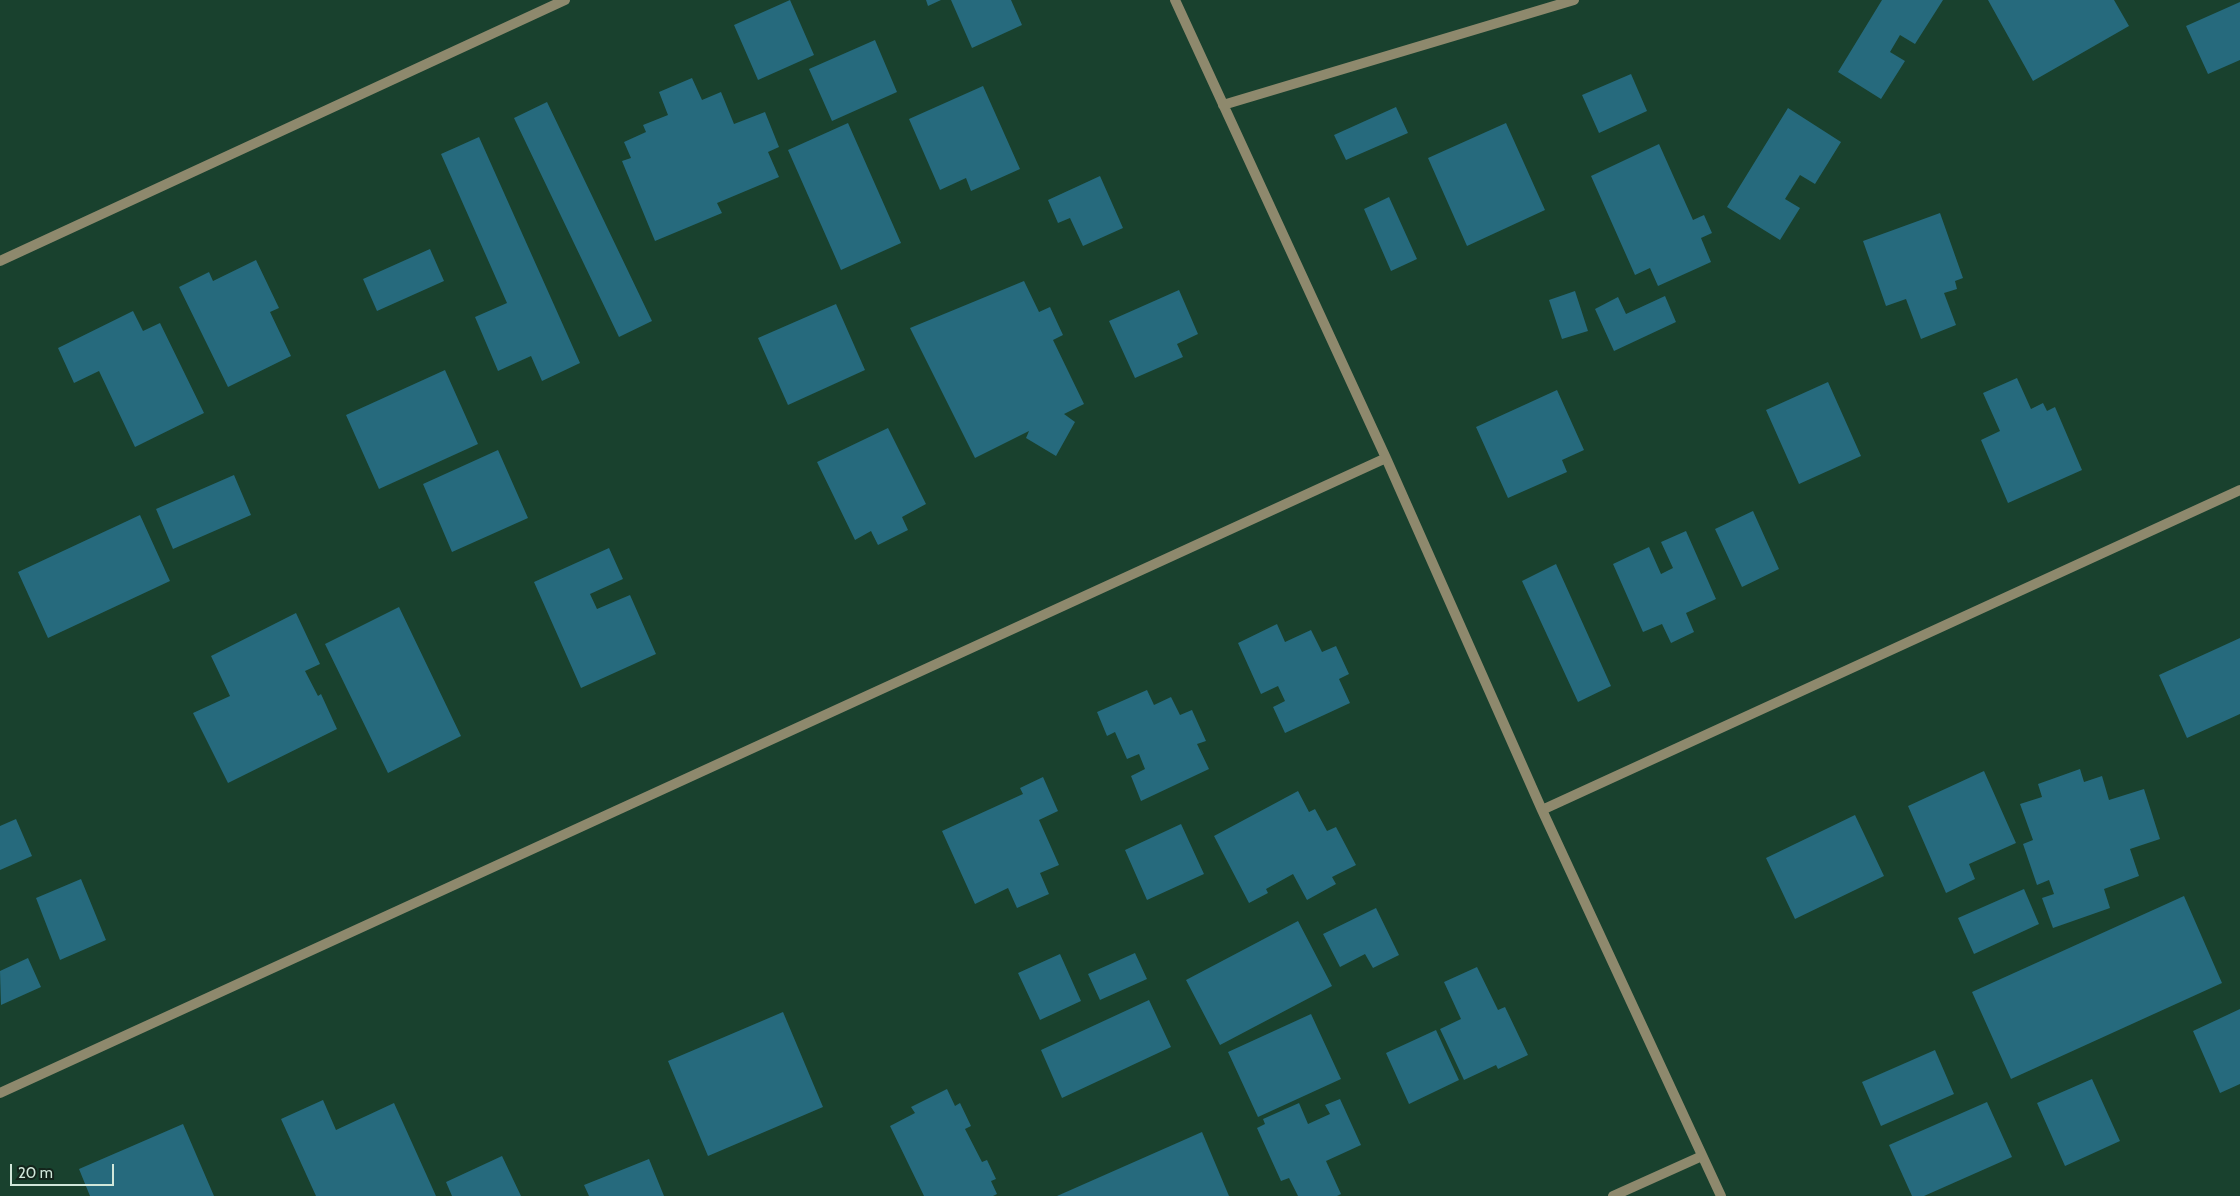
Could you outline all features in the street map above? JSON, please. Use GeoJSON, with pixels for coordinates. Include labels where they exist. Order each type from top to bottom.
{"type":"FeatureCollection","features":[{"type":"Feature","properties":{"kind":"street"},"geometry":{"type":"LineString","coordinates":[[0,260],[565,0]]}},
{"type":"Feature","properties":{"kind":"street"},"geometry":{"type":"LineString","coordinates":[[1175,0],[1386,458],[1542,810],[1721,1196]]}},
{"type":"Feature","properties":{"kind":"street"},"geometry":{"type":"LineString","coordinates":[[1223,105],[1574,0]]}},
{"type":"Feature","properties":{"kind":"street"},"geometry":{"type":"LineString","coordinates":[[0,1093],[1386,458]]}},
{"type":"Feature","properties":{"kind":"street"},"geometry":{"type":"LineString","coordinates":[[1542,810],[2240,490]]}},
{"type":"Feature","properties":{"kind":"street"},"geometry":{"type":"LineString","coordinates":[[1613,1196],[1702,1156]]}},
{"type":"Feature","properties":{"kind":"building"},"geometry":{"type":"Polygon","coordinates":[[[790,0],[814,55],[758,80],[734,25],[790,0]]]}},
{"type":"Feature","properties":{"kind":"building"},"geometry":{"type":"Polygon","coordinates":[[[926,0],[941,0],[928,6],[926,0]]]}},
{"type":"Feature","properties":{"kind":"building"},"geometry":{"type":"Polygon","coordinates":[[[951,0],[1011,0],[1022,25],[972,48],[951,0]]]}},
{"type":"Feature","properties":{"kind":"building"},"geometry":{"type":"Polygon","coordinates":[[[1882,0],[1943,0],[1915,44],[1900,35],[1890,52],[1905,61],[1881,99],[1838,72],[1882,0]]]}},
{"type":"Feature","properties":{"kind":"building"},"geometry":{"type":"Polygon","coordinates":[[[1988,0],[2114,0],[2129,26],[2033,81],[1988,0]]]}},
{"type":"Feature","properties":{"kind":"building"},"geometry":{"type":"Polygon","coordinates":[[[2240,2],[2240,60],[2208,74],[2186,26],[2240,2]]]}},
{"type":"Feature","properties":{"kind":"building"},"geometry":{"type":"Polygon","coordinates":[[[875,40],[897,92],[832,121],[809,69],[875,40]]]}},
{"type":"Feature","properties":{"kind":"building"},"geometry":{"type":"Polygon","coordinates":[[[1631,74],[1647,111],[1599,133],[1582,95],[1631,74]]]}},
{"type":"Feature","properties":{"kind":"building"},"geometry":{"type":"Polygon","coordinates":[[[692,78],[702,100],[721,92],[734,124],[765,112],[779,147],[768,152],[779,177],[717,203],[722,213],[655,241],[622,161],[631,158],[624,142],[646,132],[643,125],[668,115],[659,92],[692,78]]]}},
{"type":"Feature","properties":{"kind":"building"},"geometry":{"type":"Polygon","coordinates":[[[983,86],[1020,169],[971,191],[966,178],[940,190],[909,119],[983,86]]]}},
{"type":"Feature","properties":{"kind":"building"},"geometry":{"type":"Polygon","coordinates":[[[547,102],[652,321],[619,337],[514,118],[547,102]]]}},
{"type":"Feature","properties":{"kind":"building"},"geometry":{"type":"Polygon","coordinates":[[[1396,107],[1408,133],[1346,160],[1334,135],[1396,107]]]}},
{"type":"Feature","properties":{"kind":"building"},"geometry":{"type":"Polygon","coordinates":[[[1788,108],[1841,142],[1815,184],[1800,175],[1785,199],[1800,208],[1780,240],[1727,207],[1788,108]]]}},
{"type":"Feature","properties":{"kind":"building"},"geometry":{"type":"Polygon","coordinates":[[[848,123],[901,243],[841,270],[788,150],[848,123]]]}},
{"type":"Feature","properties":{"kind":"building"},"geometry":{"type":"Polygon","coordinates":[[[1506,123],[1545,210],[1467,246],[1428,158],[1506,123]]]}},
{"type":"Feature","properties":{"kind":"building"},"geometry":{"type":"Polygon","coordinates":[[[479,137],[580,363],[542,381],[531,356],[498,371],[475,317],[507,303],[441,154],[479,137]]]}},
{"type":"Feature","properties":{"kind":"building"},"geometry":{"type":"Polygon","coordinates":[[[1659,144],[1693,220],[1704,215],[1712,233],[1701,238],[1711,262],[1658,286],[1650,268],[1635,275],[1591,176],[1659,144]]]}},
{"type":"Feature","properties":{"kind":"building"},"geometry":{"type":"Polygon","coordinates":[[[1100,176],[1123,228],[1083,246],[1070,218],[1058,223],[1048,200],[1100,176]]]}},
{"type":"Feature","properties":{"kind":"building"},"geometry":{"type":"Polygon","coordinates":[[[1389,197],[1417,259],[1391,271],[1364,209],[1389,197]]]}},
{"type":"Feature","properties":{"kind":"building"},"geometry":{"type":"Polygon","coordinates":[[[1940,213],[1963,278],[1955,281],[1957,289],[1944,293],[1956,325],[1921,339],[1906,299],[1886,306],[1863,241],[1940,213]]]}},
{"type":"Feature","properties":{"kind":"building"},"geometry":{"type":"Polygon","coordinates":[[[430,249],[444,281],[377,311],[363,279],[430,249]]]}},
{"type":"Feature","properties":{"kind":"building"},"geometry":{"type":"Polygon","coordinates":[[[256,260],[279,308],[270,312],[291,356],[228,387],[179,287],[209,272],[213,281],[256,260]]]}},
{"type":"Feature","properties":{"kind":"building"},"geometry":{"type":"Polygon","coordinates":[[[1024,281],[1039,312],[1050,307],[1063,335],[1053,340],[1084,404],[1064,414],[1075,422],[1056,456],[1026,438],[1029,431],[975,458],[910,328],[1024,281]]]}},
{"type":"Feature","properties":{"kind":"building"},"geometry":{"type":"Polygon","coordinates":[[[1179,290],[1198,334],[1177,344],[1183,357],[1135,378],[1109,321],[1179,290]]]}},
{"type":"Feature","properties":{"kind":"building"},"geometry":{"type":"Polygon","coordinates":[[[1575,291],[1588,331],[1562,339],[1549,300],[1575,291]]]}},
{"type":"Feature","properties":{"kind":"building"},"geometry":{"type":"Polygon","coordinates":[[[1665,296],[1676,322],[1614,351],[1595,309],[1618,297],[1626,314],[1665,296]]]}},
{"type":"Feature","properties":{"kind":"building"},"geometry":{"type":"Polygon","coordinates":[[[836,304],[865,370],[788,405],[758,338],[836,304]]]}},
{"type":"Feature","properties":{"kind":"building"},"geometry":{"type":"Polygon","coordinates":[[[133,311],[143,331],[160,323],[204,413],[135,447],[99,371],[74,383],[58,348],[133,311]]]}},
{"type":"Feature","properties":{"kind":"building"},"geometry":{"type":"Polygon","coordinates":[[[445,370],[478,444],[379,489],[346,415],[445,370]]]}},
{"type":"Feature","properties":{"kind":"building"},"geometry":{"type":"Polygon","coordinates":[[[2017,378],[2031,409],[2043,403],[2047,411],[2055,407],[2082,470],[2008,503],[1981,440],[2000,431],[1983,393],[2017,378]]]}},
{"type":"Feature","properties":{"kind":"building"},"geometry":{"type":"Polygon","coordinates":[[[1828,382],[1861,456],[1799,484],[1766,410],[1828,382]]]}},
{"type":"Feature","properties":{"kind":"building"},"geometry":{"type":"Polygon","coordinates":[[[1557,390],[1584,450],[1562,460],[1567,472],[1508,498],[1476,427],[1557,390]]]}},
{"type":"Feature","properties":{"kind":"building"},"geometry":{"type":"Polygon","coordinates":[[[888,428],[926,504],[902,517],[908,530],[878,545],[871,531],[855,540],[817,462],[888,428]]]}},
{"type":"Feature","properties":{"kind":"building"},"geometry":{"type":"Polygon","coordinates":[[[498,450],[528,518],[452,552],[423,484],[498,450]]]}},
{"type":"Feature","properties":{"kind":"building"},"geometry":{"type":"Polygon","coordinates":[[[234,475],[251,515],[173,549],[156,509],[234,475]]]}},
{"type":"Feature","properties":{"kind":"building"},"geometry":{"type":"Polygon","coordinates":[[[1753,511],[1779,569],[1742,587],[1715,529],[1753,511]]]}},
{"type":"Feature","properties":{"kind":"building"},"geometry":{"type":"Polygon","coordinates":[[[140,515],[170,581],[48,638],[18,572],[140,515]]]}},
{"type":"Feature","properties":{"kind":"building"},"geometry":{"type":"Polygon","coordinates":[[[1686,531],[1716,599],[1686,613],[1694,632],[1671,643],[1662,624],[1643,632],[1613,564],[1649,547],[1661,574],[1673,568],[1661,542],[1686,531]]]}},
{"type":"Feature","properties":{"kind":"building"},"geometry":{"type":"Polygon","coordinates":[[[609,548],[623,579],[590,594],[597,609],[630,595],[656,654],[581,688],[534,582],[609,548]]]}},
{"type":"Feature","properties":{"kind":"building"},"geometry":{"type":"Polygon","coordinates":[[[1556,564],[1611,686],[1578,702],[1522,581],[1556,564]]]}},
{"type":"Feature","properties":{"kind":"building"},"geometry":{"type":"Polygon","coordinates":[[[399,607],[461,736],[388,773],[325,644],[399,607]]]}},
{"type":"Feature","properties":{"kind":"building"},"geometry":{"type":"Polygon","coordinates":[[[296,613],[320,664],[305,671],[318,696],[321,694],[337,729],[228,783],[193,713],[230,696],[211,656],[296,613]]]}},
{"type":"Feature","properties":{"kind":"building"},"geometry":{"type":"Polygon","coordinates":[[[1277,624],[1285,642],[1311,630],[1322,652],[1336,646],[1349,674],[1339,679],[1350,703],[1285,733],[1273,707],[1285,701],[1278,686],[1261,694],[1238,643],[1277,624]]]}},
{"type":"Feature","properties":{"kind":"building"},"geometry":{"type":"Polygon","coordinates":[[[2240,638],[2240,714],[2187,738],[2159,675],[2240,638]]]}},
{"type":"Feature","properties":{"kind":"building"},"geometry":{"type":"Polygon","coordinates":[[[1147,690],[1154,705],[1171,697],[1180,715],[1192,710],[1206,741],[1197,744],[1209,769],[1141,801],[1131,776],[1145,769],[1139,754],[1127,759],[1115,732],[1107,736],[1097,712],[1147,690]]]}},
{"type":"Feature","properties":{"kind":"building"},"geometry":{"type":"Polygon","coordinates":[[[2080,769],[2084,782],[2102,776],[2109,800],[2144,789],[2160,839],[2130,849],[2139,876],[2104,889],[2110,908],[2053,928],[2042,898],[2054,894],[2049,880],[2037,885],[2023,844],[2033,840],[2020,804],[2042,797],[2038,784],[2080,769]]]}},
{"type":"Feature","properties":{"kind":"building"},"geometry":{"type":"Polygon","coordinates":[[[1984,771],[2016,843],[1969,864],[1975,879],[1946,893],[1908,806],[1984,771]]]}},
{"type":"Feature","properties":{"kind":"building"},"geometry":{"type":"Polygon","coordinates":[[[1043,777],[1058,811],[1039,820],[1059,865],[1040,873],[1049,894],[1017,908],[1008,888],[975,904],[942,831],[1023,794],[1020,788],[1043,777]]]}},
{"type":"Feature","properties":{"kind":"building"},"geometry":{"type":"Polygon","coordinates":[[[1298,791],[1309,812],[1315,809],[1327,831],[1336,827],[1356,865],[1332,877],[1336,884],[1307,900],[1293,874],[1266,889],[1268,893],[1249,903],[1214,836],[1298,791]]]}},
{"type":"Feature","properties":{"kind":"building"},"geometry":{"type":"Polygon","coordinates":[[[1855,815],[1884,876],[1795,919],[1766,858],[1855,815]]]}},
{"type":"Feature","properties":{"kind":"building"},"geometry":{"type":"Polygon","coordinates":[[[16,819],[32,856],[0,870],[0,826],[16,819]]]}},
{"type":"Feature","properties":{"kind":"building"},"geometry":{"type":"Polygon","coordinates":[[[1181,824],[1204,874],[1147,900],[1125,850],[1181,824]]]}},
{"type":"Feature","properties":{"kind":"building"},"geometry":{"type":"Polygon","coordinates":[[[81,879],[106,940],[60,960],[36,898],[81,879]]]}},
{"type":"Feature","properties":{"kind":"building"},"geometry":{"type":"Polygon","coordinates":[[[2024,889],[2039,924],[1974,954],[1958,918],[2024,889]]]}},
{"type":"Feature","properties":{"kind":"building"},"geometry":{"type":"Polygon","coordinates":[[[2184,896],[2222,983],[2011,1079],[1972,992],[2184,896]]]}},
{"type":"Feature","properties":{"kind":"building"},"geometry":{"type":"Polygon","coordinates":[[[1376,908],[1399,955],[1373,968],[1365,954],[1340,967],[1323,934],[1376,908]]]}},
{"type":"Feature","properties":{"kind":"building"},"geometry":{"type":"Polygon","coordinates":[[[1298,921],[1332,986],[1220,1045],[1186,980],[1298,921]]]}},
{"type":"Feature","properties":{"kind":"building"},"geometry":{"type":"Polygon","coordinates":[[[1135,953],[1147,979],[1100,1000],[1088,974],[1135,953]]]}},
{"type":"Feature","properties":{"kind":"building"},"geometry":{"type":"Polygon","coordinates":[[[1060,954],[1081,1001],[1040,1020],[1018,973],[1060,954]]]}},
{"type":"Feature","properties":{"kind":"building"},"geometry":{"type":"Polygon","coordinates":[[[28,958],[41,987],[1,1005],[0,971],[28,958]]]}},
{"type":"Feature","properties":{"kind":"building"},"geometry":{"type":"Polygon","coordinates":[[[1477,967],[1498,1010],[1505,1007],[1528,1055],[1498,1069],[1496,1065],[1464,1080],[1440,1029],[1461,1019],[1444,982],[1477,967]]]}},
{"type":"Feature","properties":{"kind":"building"},"geometry":{"type":"Polygon","coordinates":[[[1149,1000],[1171,1047],[1062,1098],[1041,1050],[1149,1000]]]}},
{"type":"Feature","properties":{"kind":"building"},"geometry":{"type":"Polygon","coordinates":[[[2240,1009],[2240,1084],[2220,1093],[2193,1031],[2240,1009]]]}},
{"type":"Feature","properties":{"kind":"building"},"geometry":{"type":"Polygon","coordinates":[[[783,1012],[823,1107],[708,1156],[668,1061],[783,1012]]]}},
{"type":"Feature","properties":{"kind":"building"},"geometry":{"type":"Polygon","coordinates":[[[1311,1014],[1341,1079],[1258,1117],[1228,1052],[1311,1014]]]}},
{"type":"Feature","properties":{"kind":"building"},"geometry":{"type":"Polygon","coordinates":[[[1436,1030],[1459,1080],[1409,1104],[1386,1053],[1436,1030]]]}},
{"type":"Feature","properties":{"kind":"building"},"geometry":{"type":"Polygon","coordinates":[[[1935,1050],[1954,1094],[1881,1126],[1862,1082],[1935,1050]]]}},
{"type":"Feature","properties":{"kind":"building"},"geometry":{"type":"Polygon","coordinates":[[[2092,1079],[2120,1141],[2065,1166],[2037,1103],[2092,1079]]]}},
{"type":"Feature","properties":{"kind":"building"},"geometry":{"type":"Polygon","coordinates":[[[947,1089],[955,1106],[960,1103],[971,1126],[965,1129],[982,1162],[987,1160],[996,1179],[991,1181],[997,1194],[993,1196],[924,1196],[890,1126],[915,1113],[911,1107],[947,1089]]]}},
{"type":"Feature","properties":{"kind":"building"},"geometry":{"type":"Polygon","coordinates":[[[1340,1099],[1361,1145],[1326,1161],[1341,1194],[1337,1196],[1298,1196],[1289,1178],[1281,1181],[1257,1128],[1265,1124],[1263,1119],[1299,1103],[1308,1124],[1330,1114],[1325,1105],[1340,1099]]]}},
{"type":"Feature","properties":{"kind":"building"},"geometry":{"type":"Polygon","coordinates":[[[323,1100],[336,1130],[394,1103],[436,1196],[316,1196],[281,1119],[323,1100]]]}},
{"type":"Feature","properties":{"kind":"building"},"geometry":{"type":"Polygon","coordinates":[[[1987,1102],[2012,1157],[1924,1196],[1912,1196],[1889,1145],[1987,1102]]]}},
{"type":"Feature","properties":{"kind":"building"},"geometry":{"type":"Polygon","coordinates":[[[183,1124],[214,1196],[90,1196],[79,1169],[183,1124]]]}},
{"type":"Feature","properties":{"kind":"building"},"geometry":{"type":"Polygon","coordinates":[[[1202,1132],[1229,1196],[1057,1196],[1202,1132]]]}},
{"type":"Feature","properties":{"kind":"building"},"geometry":{"type":"Polygon","coordinates":[[[502,1156],[521,1196],[452,1196],[446,1182],[502,1156]]]}},
{"type":"Feature","properties":{"kind":"building"},"geometry":{"type":"Polygon","coordinates":[[[649,1159],[664,1196],[589,1196],[584,1185],[649,1159]]]}}]}
